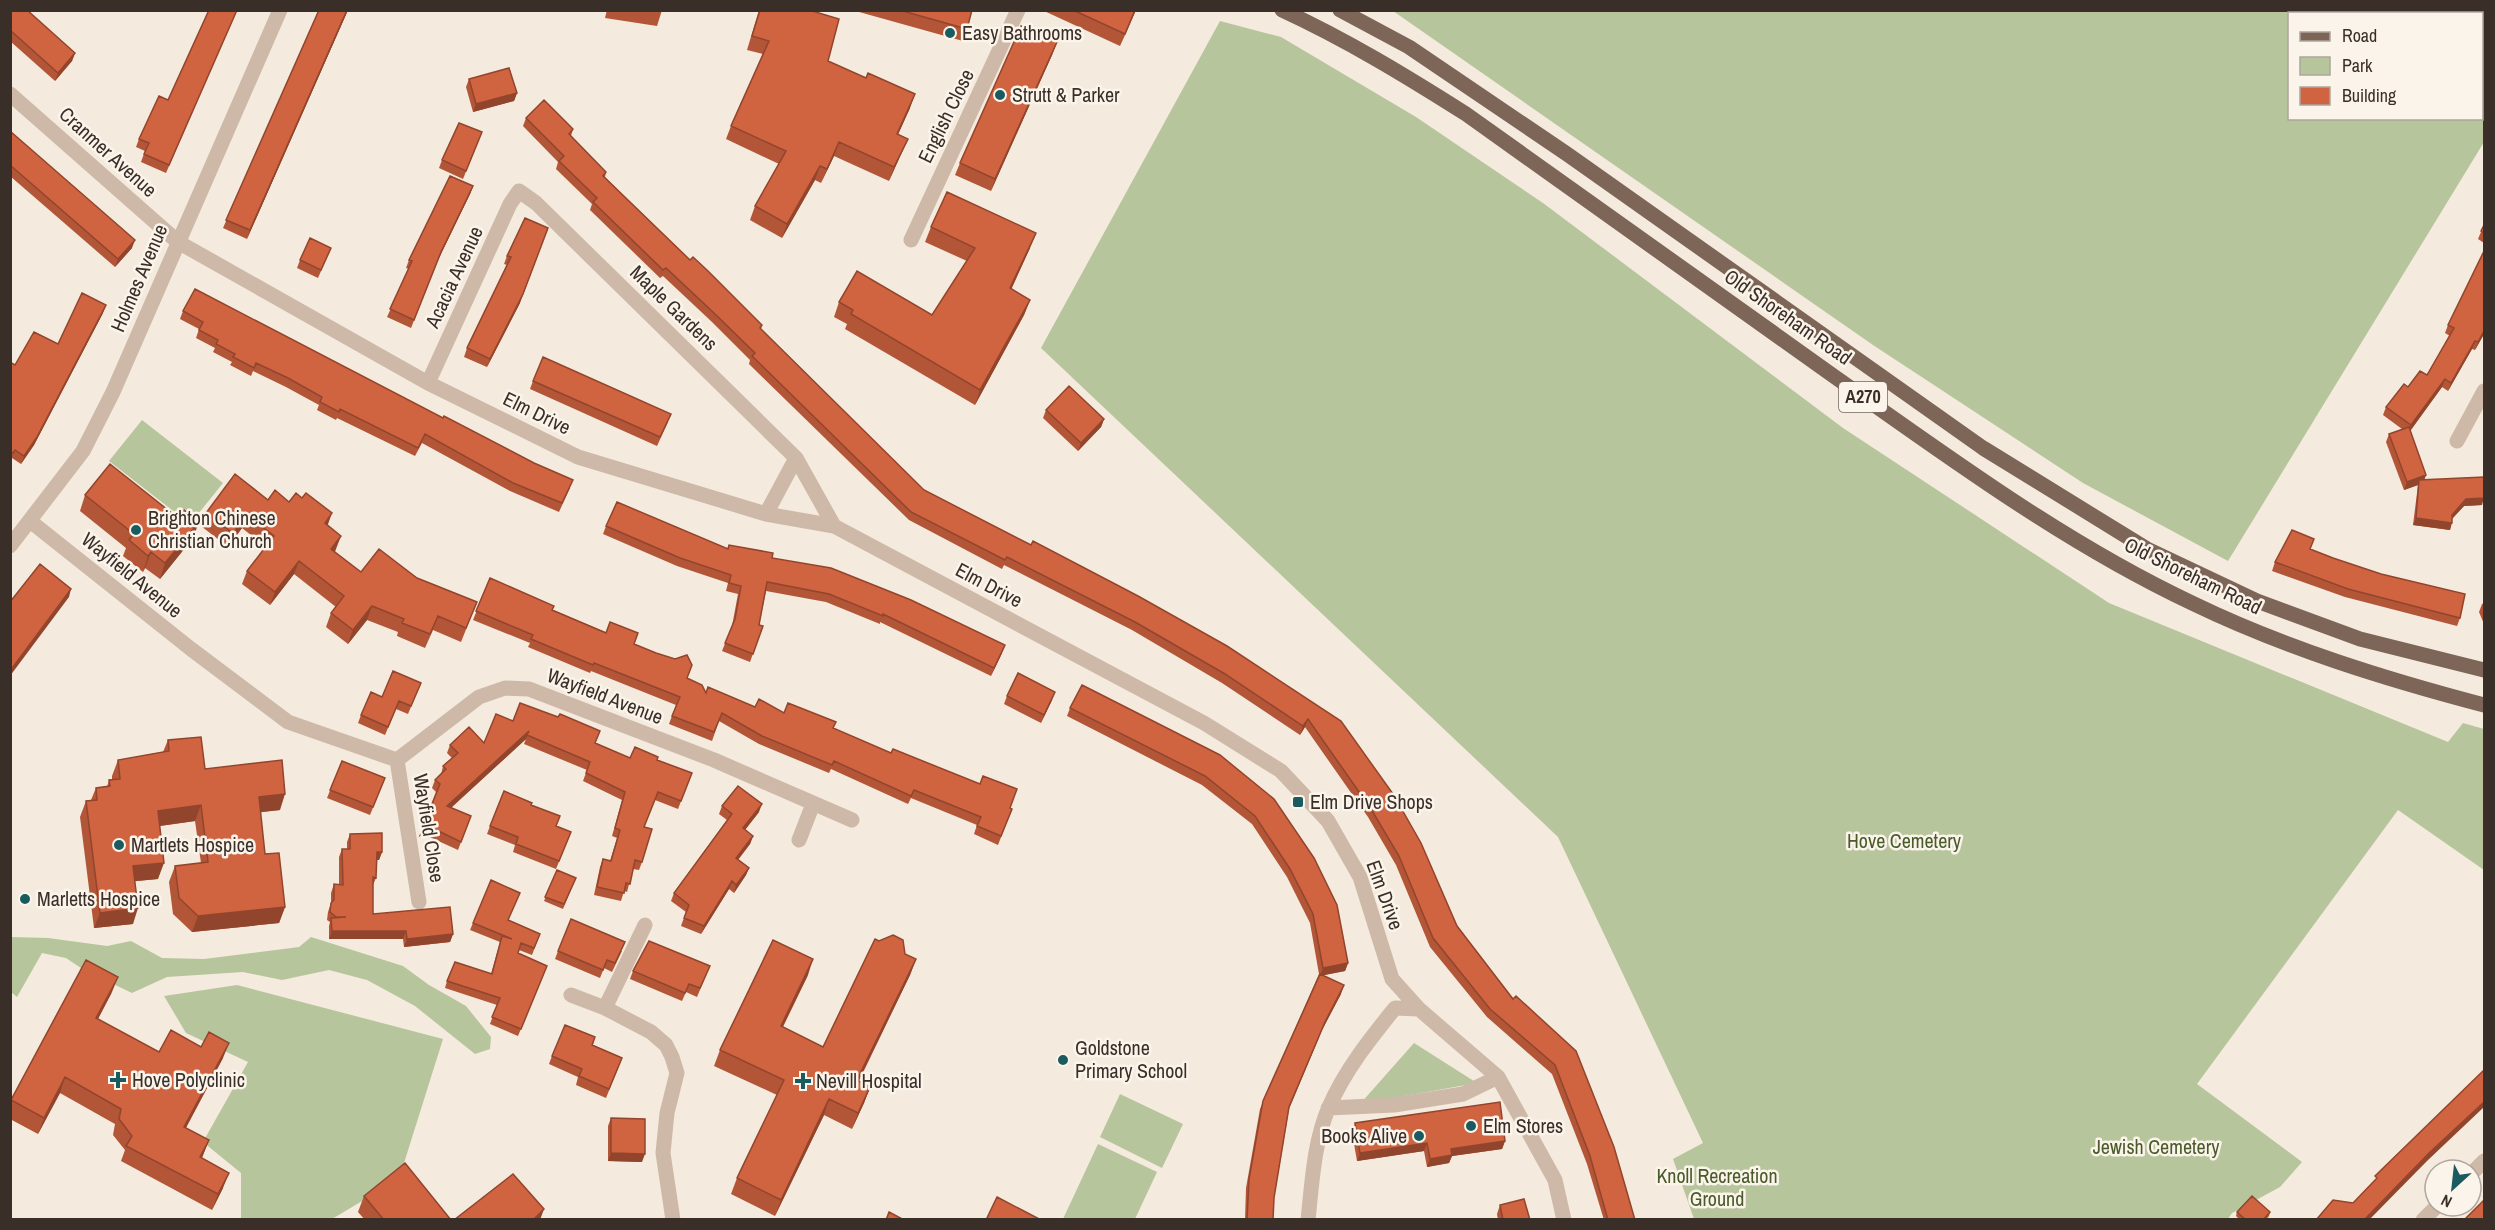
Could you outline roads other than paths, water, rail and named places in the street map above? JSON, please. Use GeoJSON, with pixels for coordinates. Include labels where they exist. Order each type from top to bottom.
{"type":"FeatureCollection","features":[{"type":"Feature","properties":{"kind":"main road","name":"Old Shoreham Road"},"geometry":{"type":"LineString","coordinates":[[1282,10],[1319,27],[1390,66],[1466,114],[1925,442],[2090,549],[2193,604],[2315,654],[2412,686],[2484,705]]}},
{"type":"Feature","properties":{"kind":"main road","name":"Old Shoreham Road"},"geometry":{"type":"LineString","coordinates":[[1340,10],[1410,47],[1567,154],[1983,448],[2147,549],[2257,601],[2360,639],[2484,670]]}},
{"type":"Feature","properties":{"kind":"street","name":"Holmes Avenue"},"geometry":{"type":"LineString","coordinates":[[10,546],[83,451],[113,392],[280,10]]}},
{"type":"Feature","properties":{"kind":"street","name":"English Close"},"geometry":{"type":"LineString","coordinates":[[911,240],[1018,10]]}},
{"type":"Feature","properties":{"kind":"street","name":"Cranmer Avenue"},"geometry":{"type":"LineString","coordinates":[[10,94],[178,242]]}},
{"type":"Feature","properties":{"kind":"street","name":"Acacia Avenue"},"geometry":{"type":"LineString","coordinates":[[428,383],[510,204],[519,191]]}},
{"type":"Feature","properties":{"kind":"street","name":"Maple Gardens"},"geometry":{"type":"LineString","coordinates":[[519,191],[537,203],[796,458],[834,526]]}},
{"type":"Feature","properties":{"kind":"street","name":"Elm Drive"},"geometry":{"type":"LineString","coordinates":[[178,242],[428,383],[578,457],[766,514],[834,526],[1204,723],[1281,771],[1328,821],[1360,877],[1392,979],[1419,1009],[1498,1077]]}},
{"type":"Feature","properties":{"kind":"street"},"geometry":{"type":"LineString","coordinates":[[2457,441],[2484,390]]}},
{"type":"Feature","properties":{"kind":"street"},"geometry":{"type":"LineString","coordinates":[[766,514],[796,458]]}},
{"type":"Feature","properties":{"kind":"street","name":"Wayfield Avenue"},"geometry":{"type":"LineString","coordinates":[[30,521],[191,650],[288,722],[397,760],[479,697],[505,688],[529,689],[714,760],[852,820]]}},
{"type":"Feature","properties":{"kind":"street","name":"Wayfield Close"},"geometry":{"type":"LineString","coordinates":[[397,760],[419,902]]}},
{"type":"Feature","properties":{"kind":"street"},"geometry":{"type":"LineString","coordinates":[[799,840],[813,804]]}},
{"type":"Feature","properties":{"kind":"street"},"geometry":{"type":"LineString","coordinates":[[605,1008],[645,925]]}},
{"type":"Feature","properties":{"kind":"street"},"geometry":{"type":"LineString","coordinates":[[571,995],[605,1008],[651,1032],[666,1045],[672,1057],[677,1073],[667,1113],[663,1154],[673,1220]]}},
{"type":"Feature","properties":{"kind":"street"},"geometry":{"type":"LineString","coordinates":[[1308,1220],[1316,1154],[1328,1108],[1356,1055],[1395,1008],[1419,1009]]}},
{"type":"Feature","properties":{"kind":"street"},"geometry":{"type":"LineString","coordinates":[[1328,1108],[1394,1105],[1463,1094],[1498,1077],[1555,1180],[1564,1220]]}},
{"type":"Feature","properties":{"kind":"place","name":"Easy Bathrooms"},"geometry":{"type":"Point","coordinates":[950,33]}},
{"type":"Feature","properties":{"kind":"place","name":"Strutt & Parker"},"geometry":{"type":"Point","coordinates":[1000,95]}},
{"type":"Feature","properties":{"kind":"place","name":"Brighton Chinese Christian Church"},"geometry":{"type":"Point","coordinates":[136,530]}},
{"type":"Feature","properties":{"kind":"place","name":"Elm Drive Shops"},"geometry":{"type":"Point","coordinates":[1298,802]}},
{"type":"Feature","properties":{"kind":"place","name":"Martlets Hospice"},"geometry":{"type":"Point","coordinates":[119,845]}},
{"type":"Feature","properties":{"kind":"place","name":"Marletts Hospice"},"geometry":{"type":"Point","coordinates":[25,899]}},
{"type":"Feature","properties":{"kind":"place","name":"Goldstone Primary School"},"geometry":{"type":"Point","coordinates":[1063,1060]}},
{"type":"Feature","properties":{"kind":"place","name":"Hove Polyclinic"},"geometry":{"type":"Point","coordinates":[118,1080]}},
{"type":"Feature","properties":{"kind":"place","name":"Nevill Hospital"},"geometry":{"type":"Point","coordinates":[803,1081]}},
{"type":"Feature","properties":{"kind":"place","name":"Elm Stores"},"geometry":{"type":"Point","coordinates":[1471,1126]}},
{"type":"Feature","properties":{"kind":"place","name":"Books Alive"},"geometry":{"type":"Point","coordinates":[1419,1136]}},
{"type":"Feature","properties":{"kind":"park label","name":"Hove Cemetery"},"geometry":{"type":"Point","coordinates":[1904,841]}},
{"type":"Feature","properties":{"kind":"park label","name":"Jewish Cemetery"},"geometry":{"type":"Point","coordinates":[2156,1147]}},
{"type":"Feature","properties":{"kind":"park label","name":"Knoll Recreation Ground"},"geometry":{"type":"Point","coordinates":[1717,1188]}}]}
